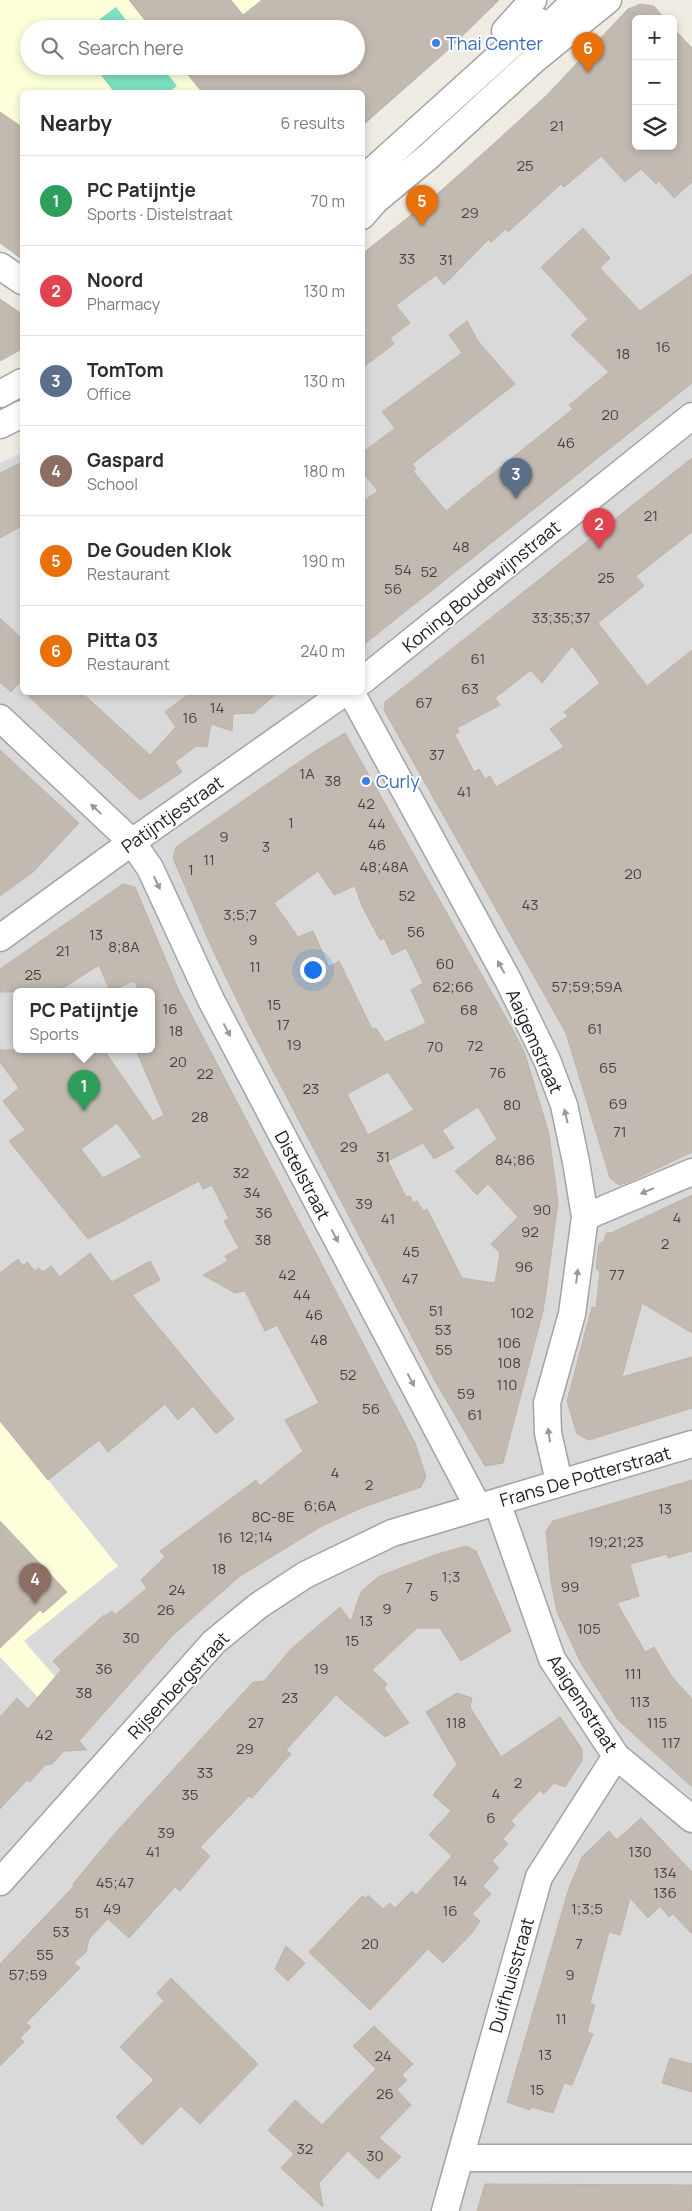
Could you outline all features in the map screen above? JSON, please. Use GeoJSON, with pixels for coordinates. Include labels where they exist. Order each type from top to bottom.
{"type":"FeatureCollection","features":[{"type":"Feature","properties":{"kind":"street"},"geometry":{"type":"LineString","coordinates":[[365,161],[514,23],[532,0]]}},
{"type":"Feature","properties":{"kind":"street"},"geometry":{"type":"LineString","coordinates":[[365,177],[520,39],[558,0]]}},
{"type":"Feature","properties":{"kind":"street"},"geometry":{"type":"LineString","coordinates":[[365,193],[449,120],[576,0]]}},
{"type":"Feature","properties":{"kind":"street"},"geometry":{"type":"LineString","coordinates":[[365,213],[376,200],[429,156],[534,60],[608,0]]}},
{"type":"Feature","properties":{"kind":"street"},"geometry":{"type":"LineString","coordinates":[[0,266],[20,280]]}},
{"type":"Feature","properties":{"kind":"street"},"geometry":{"type":"LineString","coordinates":[[0,394],[20,383]]}},
{"type":"Feature","properties":{"kind":"street"},"geometry":{"type":"LineString","coordinates":[[0,408],[20,398]]}},
{"type":"Feature","properties":{"kind":"street"},"geometry":{"type":"LineString","coordinates":[[0,425],[20,415]]}},
{"type":"Feature","properties":{"kind":"street","name":"Koning Boudewijnstraat"},"geometry":{"type":"LineString","coordinates":[[365,679],[692,416]]}},
{"type":"Feature","properties":{"kind":"street"},"geometry":{"type":"LineString","coordinates":[[0,438],[20,428]]}},
{"type":"Feature","properties":{"kind":"street","name":"Patijntjestraat"},"geometry":{"type":"LineString","coordinates":[[0,938],[132,842],[341,695]]}},
{"type":"Feature","properties":{"kind":"street","name":"Aaigemstraat"},"geometry":{"type":"LineString","coordinates":[[352,695],[363,718],[508,980],[547,1060],[564,1105],[585,1217],[572,1314],[547,1403],[548,1432],[559,1482]]}},
{"type":"Feature","properties":{"kind":"street","name":"Distelstraat"},"geometry":{"type":"LineString","coordinates":[[0,718],[132,842],[150,868],[211,1000],[487,1504]]}},
{"type":"Feature","properties":{"kind":"street"},"geometry":{"type":"LineString","coordinates":[[585,1217],[692,1172]]}},
{"type":"Feature","properties":{"kind":"street","name":"Frans De Potterstraat"},"geometry":{"type":"LineString","coordinates":[[487,1504],[692,1444]]}},
{"type":"Feature","properties":{"kind":"street","name":"Aaigemstraat"},"geometry":{"type":"LineString","coordinates":[[487,1504],[552,1659],[616,1756],[692,1819]]}},
{"type":"Feature","properties":{"kind":"street","name":"Rijsenbergstraat"},"geometry":{"type":"LineString","coordinates":[[0,1882],[9,1855],[214,1642],[258,1606],[305,1576],[392,1533],[487,1504]]}},
{"type":"Feature","properties":{"kind":"street","name":"Duifhuisstraat"},"geometry":{"type":"LineString","coordinates":[[445,2211],[539,1876],[616,1756]]}},
{"type":"Feature","properties":{"kind":"street"},"geometry":{"type":"LineString","coordinates":[[460,2158],[692,2158]]}},
{"type":"Feature","properties":{"kind":"shaded area"},"geometry":{"type":"Polygon","coordinates":[[[0,0],[371,0],[347,20],[20,20],[20,75],[322,75],[326,80],[312,90],[20,90],[20,241],[12,251],[0,243],[0,0]]]}},
{"type":"Feature","properties":{"kind":"shaded area"},"geometry":{"type":"Polygon","coordinates":[[[638,4],[650,6],[660,15],[632,15],[632,150],[677,150],[677,32],[692,48],[692,2211],[0,2211],[0,463],[20,454],[20,695],[365,695],[365,252],[435,196],[546,96],[629,9],[638,4]]]}},
{"type":"Feature","properties":{"kind":"shaded area"},"geometry":{"type":"Polygon","coordinates":[[[0,1421],[118,1566],[24,1641],[57,1679],[79,1741],[0,1657],[0,1421]]]}},
{"type":"Feature","properties":{"kind":"green space"},"geometry":{"type":"Polygon","coordinates":[[[116,7],[126,20],[99,20],[116,7]]]}},
{"type":"Feature","properties":{"kind":"green space"},"geometry":{"type":"Polygon","coordinates":[[[101,75],[168,75],[177,86],[172,90],[112,90],[101,75]]]}},
{"type":"Feature","properties":{"kind":"building"},"geometry":{"type":"Polygon","coordinates":[[[129,0],[231,0],[243,15],[262,0],[499,0],[449,49],[365,123],[365,90],[200,90],[188,75],[365,75],[365,20],[145,20],[129,0]]]}},
{"type":"Feature","properties":{"kind":"building"},"geometry":{"type":"Polygon","coordinates":[[[641,4],[654,6],[662,15],[632,15],[632,150],[677,150],[677,32],[692,48],[692,182],[674,198],[659,181],[656,184],[641,169],[625,182],[601,156],[564,187],[561,184],[508,232],[506,229],[491,242],[489,239],[444,285],[436,275],[396,305],[410,323],[390,338],[394,344],[365,366],[365,252],[435,196],[546,96],[628,9],[641,4]]]}},
{"type":"Feature","properties":{"kind":"building"},"geometry":{"type":"Polygon","coordinates":[[[0,112],[20,126],[20,258],[0,243],[0,112]]]}},
{"type":"Feature","properties":{"kind":"building"},"geometry":{"type":"Polygon","coordinates":[[[583,228],[610,258],[600,268],[640,311],[692,274],[692,383],[365,644],[365,500],[378,491],[365,476],[365,451],[395,428],[382,412],[462,353],[449,335],[467,321],[478,341],[515,384],[412,464],[416,469],[413,471],[446,511],[573,409],[569,405],[609,372],[571,335],[588,319],[541,267],[583,228]]]}},
{"type":"Feature","properties":{"kind":"building"},"geometry":{"type":"Polygon","coordinates":[[[0,299],[20,313],[20,350],[0,361],[0,299]]]}},
{"type":"Feature","properties":{"kind":"building"},"geometry":{"type":"Polygon","coordinates":[[[692,458],[692,532],[636,576],[644,586],[598,623],[647,686],[692,650],[692,1152],[619,1185],[610,1178],[566,1033],[384,710],[385,702],[692,458]],[[572,646],[542,683],[531,670],[495,698],[500,705],[457,728],[459,732],[455,735],[474,772],[479,769],[485,779],[490,776],[496,787],[564,747],[550,729],[568,716],[564,712],[600,683],[572,646]]]}},
{"type":"Feature","properties":{"kind":"building"},"geometry":{"type":"Polygon","coordinates":[[[20,463],[20,527],[0,538],[0,473],[20,463]]]}},
{"type":"Feature","properties":{"kind":"building"},"geometry":{"type":"Polygon","coordinates":[[[0,618],[20,637],[20,682],[11,692],[0,682],[0,618]]]}},
{"type":"Feature","properties":{"kind":"building"},"geometry":{"type":"Polygon","coordinates":[[[27,695],[84,695],[150,755],[176,727],[165,712],[187,695],[275,695],[254,713],[233,714],[232,731],[211,724],[207,747],[196,746],[175,762],[182,772],[140,800],[27,695]]]}},
{"type":"Feature","properties":{"kind":"building"},"geometry":{"type":"Polygon","coordinates":[[[345,733],[514,1032],[525,1054],[549,1134],[558,1203],[548,1277],[543,1311],[503,1463],[485,1466],[435,1381],[248,1023],[211,946],[173,858],[176,847],[312,753],[345,733]],[[318,871],[274,903],[298,937],[313,931],[329,967],[339,961],[372,1029],[376,1028],[385,1042],[426,1023],[411,990],[423,983],[406,948],[392,955],[384,938],[380,940],[362,906],[355,886],[334,895],[318,871]],[[388,1072],[347,1094],[368,1135],[414,1110],[388,1072]],[[478,1107],[442,1130],[454,1148],[434,1159],[423,1143],[388,1161],[406,1197],[410,1196],[413,1203],[417,1201],[423,1211],[427,1209],[462,1278],[495,1283],[500,1253],[491,1244],[518,1217],[488,1184],[477,1195],[455,1171],[497,1139],[478,1107]]]}},
{"type":"Feature","properties":{"kind":"building"},"geometry":{"type":"Polygon","coordinates":[[[0,750],[79,823],[33,872],[0,896],[0,750]]]}},
{"type":"Feature","properties":{"kind":"building"},"geometry":{"type":"Polygon","coordinates":[[[123,884],[135,887],[179,991],[415,1443],[426,1477],[421,1487],[366,1506],[322,1526],[240,1576],[173,1635],[79,1741],[87,1750],[64,1751],[52,1764],[45,1765],[30,1782],[27,1780],[0,1809],[0,1717],[17,1698],[28,1709],[61,1670],[53,1661],[104,1615],[112,1611],[115,1615],[147,1588],[141,1580],[165,1557],[160,1551],[256,1480],[260,1486],[303,1451],[285,1420],[319,1403],[277,1325],[265,1331],[245,1291],[235,1293],[203,1275],[228,1261],[225,1256],[239,1248],[224,1221],[229,1219],[212,1185],[203,1189],[199,1181],[88,1239],[9,1141],[25,1130],[3,1101],[19,1088],[0,1062],[0,1050],[13,1050],[13,1053],[106,1053],[153,1121],[164,1115],[137,1053],[155,1053],[155,988],[138,988],[134,981],[117,988],[109,988],[99,965],[63,988],[13,988],[13,992],[0,992],[0,969],[123,884]],[[117,1123],[81,1149],[103,1178],[142,1157],[117,1123]]]}},
{"type":"Feature","properties":{"kind":"building"},"geometry":{"type":"Polygon","coordinates":[[[692,1195],[692,1333],[642,1303],[622,1377],[692,1357],[692,1408],[589,1440],[577,1434],[567,1401],[592,1307],[596,1308],[600,1272],[596,1268],[599,1244],[604,1241],[606,1233],[611,1233],[692,1195]]]}},
{"type":"Feature","properties":{"kind":"building"},"geometry":{"type":"Polygon","coordinates":[[[90,1253],[112,1282],[150,1261],[160,1280],[132,1295],[234,1419],[216,1434],[193,1406],[178,1420],[165,1404],[108,1452],[99,1440],[48,1480],[0,1421],[0,1273],[18,1259],[23,1266],[27,1262],[35,1271],[39,1268],[43,1272],[51,1266],[60,1277],[90,1253]]]}},
{"type":"Feature","properties":{"kind":"building"},"geometry":{"type":"Polygon","coordinates":[[[692,1480],[692,1551],[668,1558],[667,1554],[630,1564],[639,1596],[617,1603],[645,1652],[654,1647],[672,1677],[692,1699],[692,1787],[618,1720],[581,1663],[557,1612],[551,1582],[546,1531],[553,1521],[692,1480]]]}},
{"type":"Feature","properties":{"kind":"building"},"geometry":{"type":"Polygon","coordinates":[[[0,1521],[67,1592],[43,1613],[40,1610],[0,1648],[0,1521]]]}},
{"type":"Feature","properties":{"kind":"building"},"geometry":{"type":"Polygon","coordinates":[[[466,1546],[476,1551],[511,1631],[461,1661],[440,1628],[417,1628],[372,1670],[387,1684],[384,1688],[409,1723],[385,1737],[336,1695],[286,1750],[291,1754],[252,1798],[249,1796],[200,1847],[210,1856],[180,1891],[175,1887],[129,1938],[108,1919],[89,1939],[86,1952],[74,1963],[80,1968],[26,2023],[31,2027],[20,2038],[24,2042],[0,2066],[0,1964],[74,1886],[73,1884],[117,1831],[253,1682],[264,1681],[291,1649],[340,1607],[351,1621],[361,1592],[378,1577],[434,1555],[466,1546]]]}},
{"type":"Feature","properties":{"kind":"building"},"geometry":{"type":"Polygon","coordinates":[[[457,1693],[472,1698],[470,1707],[501,1757],[560,1717],[582,1749],[582,1761],[565,1787],[554,1783],[544,1794],[540,1790],[511,1821],[515,1825],[503,1839],[508,1844],[492,1861],[499,1868],[483,1886],[491,1894],[472,1914],[480,1921],[472,1933],[443,1963],[428,1949],[370,2010],[309,1952],[362,1896],[365,1898],[368,1895],[383,1909],[390,1903],[395,1908],[412,1891],[416,1895],[452,1856],[429,1835],[451,1811],[433,1795],[457,1764],[426,1712],[457,1693]]]}},
{"type":"Feature","properties":{"kind":"building"},"geometry":{"type":"Polygon","coordinates":[[[641,1818],[692,1872],[692,1934],[673,1914],[669,1917],[660,1906],[648,1918],[630,1898],[620,1935],[609,1932],[590,2003],[595,2005],[587,2032],[593,2034],[572,2085],[564,2083],[553,2113],[531,2107],[530,2110],[507,2102],[569,1888],[582,1857],[609,1831],[617,1840],[641,1818]]]}},
{"type":"Feature","properties":{"kind":"building"},"geometry":{"type":"Polygon","coordinates":[[[286,1946],[305,1963],[288,1981],[275,1969],[286,1946]]]}},
{"type":"Feature","properties":{"kind":"building"},"geometry":{"type":"Polygon","coordinates":[[[171,1978],[258,2064],[200,2124],[181,2106],[142,2145],[116,2117],[154,2080],[120,2047],[164,2001],[157,1993],[171,1978]]]}},
{"type":"Feature","properties":{"kind":"building"},"geometry":{"type":"Polygon","coordinates":[[[374,2026],[413,2064],[402,2075],[407,2080],[397,2090],[411,2105],[379,2138],[401,2157],[378,2179],[348,2151],[319,2183],[323,2207],[281,2168],[294,2154],[268,2130],[295,2100],[322,2125],[376,2069],[353,2046],[374,2026]]]}},
{"type":"Feature","properties":{"kind":"building"},"geometry":{"type":"Polygon","coordinates":[[[670,2058],[692,2064],[692,2092],[662,2083],[670,2058]]]}},
{"type":"Feature","properties":{"kind":"building"},"geometry":{"type":"Polygon","coordinates":[[[485,2184],[692,2185],[692,2211],[477,2211],[485,2184]]]}},
{"type":"Feature","properties":{"kind":"place","name":"Thai Center"},"geometry":{"type":"Point","coordinates":[436,43]}},
{"type":"Feature","properties":{"kind":"place","name":"Pitta 03"},"geometry":{"type":"Point","coordinates":[588,73]}},
{"type":"Feature","properties":{"kind":"place","name":"De Gouden Klok"},"geometry":{"type":"Point","coordinates":[422,226]}},
{"type":"Feature","properties":{"kind":"place","name":"TomTom"},"geometry":{"type":"Point","coordinates":[516,499]}},
{"type":"Feature","properties":{"kind":"place","name":"Noord"},"geometry":{"type":"Point","coordinates":[599,549]}},
{"type":"Feature","properties":{"kind":"place","name":"Curly"},"geometry":{"type":"Point","coordinates":[366,781]}},
{"type":"Feature","properties":{"kind":"place","name":"PC Patijntje"},"geometry":{"type":"Point","coordinates":[84,1111]}},
{"type":"Feature","properties":{"kind":"place","name":"Gaspard"},"geometry":{"type":"Point","coordinates":[35,1604]}}]}
